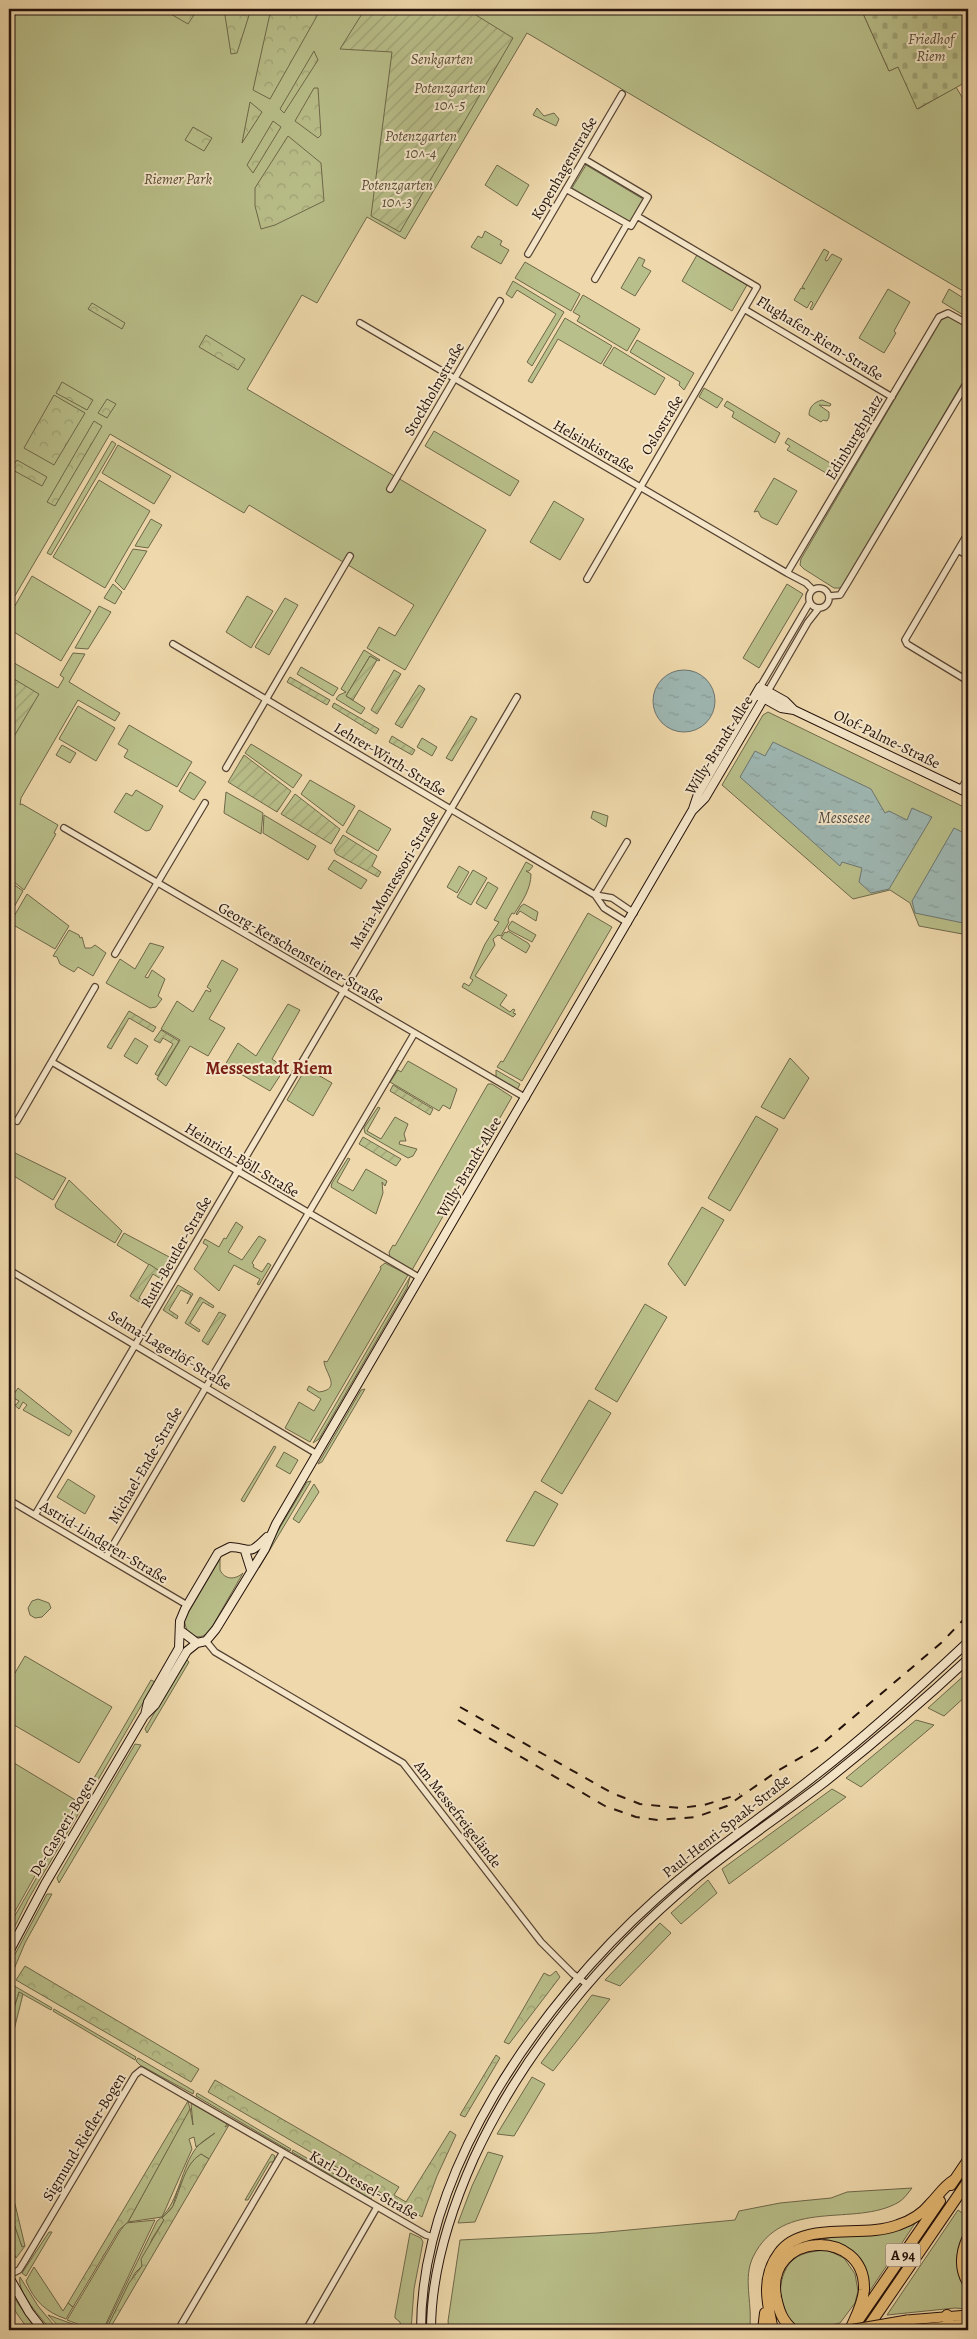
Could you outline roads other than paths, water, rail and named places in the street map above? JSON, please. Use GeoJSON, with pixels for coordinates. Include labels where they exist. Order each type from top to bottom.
{"type":"FeatureCollection","features":[{"type":"Feature","properties":{"kind":"highway","name":"A 94"},"geometry":{"type":"LineString","coordinates":[[850,2330],[968,2160]]}},
{"type":"Feature","properties":{"kind":"highway"},"geometry":{"type":"LineString","coordinates":[[773,2330],[767,2296],[767,2279],[772,2263],[784,2246],[807,2235],[875,2231],[899,2225],[921,2213],[944,2186],[954,2180]]}},
{"type":"Feature","properties":{"kind":"highway","name":"A 94"},"geometry":{"type":"LineString","coordinates":[[866,2330],[968,2181]]}},
{"type":"Feature","properties":{"kind":"highway"},"geometry":{"type":"LineString","coordinates":[[968,2237],[962,2258],[964,2276],[968,2283]]}},
{"type":"Feature","properties":{"kind":"highway"},"geometry":{"type":"LineString","coordinates":[[793,2330],[782,2320],[778,2307],[775,2293],[778,2270],[792,2253],[801,2247],[825,2244],[838,2248],[849,2255],[862,2275],[863,2300],[850,2330]]}},
{"type":"Feature","properties":{"kind":"highway"},"geometry":{"type":"LineString","coordinates":[[763,2330],[766,2317],[763,2303],[767,2296]]}},
{"type":"Feature","properties":{"kind":"highway"},"geometry":{"type":"LineString","coordinates":[[871,2330],[874,2319]]}},
{"type":"Feature","properties":{"kind":"highway"},"geometry":{"type":"LineString","coordinates":[[962,2330],[968,2324]]}},
{"type":"Feature","properties":{"kind":"main road","name":"Olof-Palme-Straße"},"geometry":{"type":"LineString","coordinates":[[762,693],[785,701],[794,710],[965,792]]}},
{"type":"Feature","properties":{"kind":"main road","name":"Willy-Brandt-Allee"},"geometry":{"type":"LineString","coordinates":[[206,1641],[216,1629],[252,1570],[269,1536],[692,811],[705,798],[762,693]]}},
{"type":"Feature","properties":{"kind":"main road","name":"Willy-Brandt-Allee"},"geometry":{"type":"LineString","coordinates":[[245,1551],[257,1548],[269,1536]]}},
{"type":"Feature","properties":{"kind":"main road"},"geometry":{"type":"LineString","coordinates":[[206,1641],[197,1643],[181,1631],[180,1621],[187,1605],[218,1553],[230,1546],[245,1551],[252,1570]]}},
{"type":"Feature","properties":{"kind":"main road","name":"De-Gasperi-Bogen"},"geometry":{"type":"LineString","coordinates":[[144,1716],[148,1702],[179,1648],[181,1631]]}},
{"type":"Feature","properties":{"kind":"main road","name":"Paul-Henri-Spaak-Straße"},"geometry":{"type":"LineString","coordinates":[[421,2330],[425,2281],[433,2237],[449,2185],[474,2133],[517,2061],[579,1979],[613,1941],[684,1874],[855,1744],[903,1703],[968,1642]]}},
{"type":"Feature","properties":{"kind":"main road","name":"De-Gasperi-Bogen"},"geometry":{"type":"LineString","coordinates":[[9,1952],[45,1884],[144,1716],[155,1705],[187,1651],[197,1643]]}},
{"type":"Feature","properties":{"kind":"main road","name":"Paul-Henri-Spaak-Straße"},"geometry":{"type":"LineString","coordinates":[[431,2330],[435,2283],[444,2236],[483,2139],[527,2066],[588,1986],[644,1925],[691,1882],[863,1752],[968,1659]]}},
{"type":"Feature","properties":{"kind":"main road"},"geometry":{"type":"LineString","coordinates":[[9,2276],[29,2312],[43,2330]]}},
{"type":"Feature","properties":{"kind":"main road"},"geometry":{"type":"LineString","coordinates":[[913,2330],[949,2323],[968,2315]]}},
{"type":"Feature","properties":{"kind":"main road"},"geometry":{"type":"LineString","coordinates":[[850,2330],[907,2320],[968,2324]]}},
{"type":"Feature","properties":{"kind":"street","name":"Kopenhagenstraße"},"geometry":{"type":"LineString","coordinates":[[528,254],[622,94]]}},
{"type":"Feature","properties":{"kind":"street"},"geometry":{"type":"LineString","coordinates":[[566,189],[631,226],[648,198],[584,159]]}},
{"type":"Feature","properties":{"kind":"street","name":"Flughafen-Riem-Straße"},"geometry":{"type":"LineString","coordinates":[[637,216],[758,287],[744,309],[892,397]]}},
{"type":"Feature","properties":{"kind":"street"},"geometry":{"type":"LineString","coordinates":[[594,279],[627,224]]}},
{"type":"Feature","properties":{"kind":"street","name":"Stockholmstraße"},"geometry":{"type":"LineString","coordinates":[[390,489],[500,301]]}},
{"type":"Feature","properties":{"kind":"street","name":"Oslostraße"},"geometry":{"type":"LineString","coordinates":[[587,579],[744,309]]}},
{"type":"Feature","properties":{"kind":"street","name":"Edinburghplatz"},"geometry":{"type":"LineString","coordinates":[[787,573],[939,317],[948,313],[968,324]]}},
{"type":"Feature","properties":{"kind":"street","name":"Helsinkistraße"},"geometry":{"type":"LineString","coordinates":[[360,323],[787,573],[797,577],[813,590]]}},
{"type":"Feature","properties":{"kind":"street"},"geometry":{"type":"LineString","coordinates":[[829,596],[840,594],[848,582],[968,381]]}},
{"type":"Feature","properties":{"kind":"street"},"geometry":{"type":"LineString","coordinates":[[968,533],[905,640],[907,644],[968,681]]}},
{"type":"Feature","properties":{"kind":"street"},"geometry":{"type":"LineString","coordinates":[[958,550],[968,556]]}},
{"type":"Feature","properties":{"kind":"street"},"geometry":{"type":"LineString","coordinates":[[226,768],[350,556]]}},
{"type":"Feature","properties":{"kind":"street"},"geometry":{"type":"LineString","coordinates":[[762,693],[810,602],[809,597],[813,590],[823,589],[829,596]]}},
{"type":"Feature","properties":{"kind":"street"},"geometry":{"type":"LineString","coordinates":[[762,693],[808,622],[819,608],[827,605],[829,596]]}},
{"type":"Feature","properties":{"kind":"street"},"geometry":{"type":"LineString","coordinates":[[810,602],[819,608]]}},
{"type":"Feature","properties":{"kind":"street","name":"Lehrer-Wirth-Straße"},"geometry":{"type":"LineString","coordinates":[[173,644],[595,895],[612,898],[634,913]]}},
{"type":"Feature","properties":{"kind":"street","name":"Maria-Montessori-Straße"},"geometry":{"type":"LineString","coordinates":[[237,1171],[517,697]]}},
{"type":"Feature","properties":{"kind":"street"},"geometry":{"type":"LineString","coordinates":[[965,792],[968,779]]}},
{"type":"Feature","properties":{"kind":"street"},"geometry":{"type":"LineString","coordinates":[[115,954],[205,803]]}},
{"type":"Feature","properties":{"kind":"street","name":"Georg-Kerschensteiner-Straße"},"geometry":{"type":"LineString","coordinates":[[64,828],[526,1098]]}},
{"type":"Feature","properties":{"kind":"street"},"geometry":{"type":"LineString","coordinates":[[595,895],[627,842]]}},
{"type":"Feature","properties":{"kind":"street","name":"Lehrer-Wirth-Straße"},"geometry":{"type":"LineString","coordinates":[[595,895],[604,908],[628,923]]}},
{"type":"Feature","properties":{"kind":"street"},"geometry":{"type":"LineString","coordinates":[[17,1121],[95,987]]}},
{"type":"Feature","properties":{"kind":"street","name":"Michael-Ende-Straße"},"geometry":{"type":"LineString","coordinates":[[106,1557],[307,1212],[414,1034]]}},
{"type":"Feature","properties":{"kind":"street","name":"Heinrich-Böll-Straße"},"geometry":{"type":"LineString","coordinates":[[52,1062],[420,1278]]}},
{"type":"Feature","properties":{"kind":"street","name":"Ruth-Beutler-Straße"},"geometry":{"type":"LineString","coordinates":[[35,1515],[237,1171]]}},
{"type":"Feature","properties":{"kind":"street","name":"Selma-Lagerlöf-Straße"},"geometry":{"type":"LineString","coordinates":[[9,1270],[317,1454]]}},
{"type":"Feature","properties":{"kind":"street","name":"Astrid-Lindgren-Straße"},"geometry":{"type":"LineString","coordinates":[[9,1500],[187,1605]]}},
{"type":"Feature","properties":{"kind":"street","name":"Am Messefreigelände"},"geometry":{"type":"LineString","coordinates":[[206,1641],[215,1652],[403,1763],[541,1942],[588,1986]]}},
{"type":"Feature","properties":{"kind":"street","name":"Sigmund-Riefler-Bogen"},"geometry":{"type":"LineString","coordinates":[[9,2276],[19,2270],[135,2075],[140,2070],[283,2152]]}},
{"type":"Feature","properties":{"kind":"street"},"geometry":{"type":"LineString","coordinates":[[178,2330],[283,2152]]}},
{"type":"Feature","properties":{"kind":"street","name":"Karl-Dressel-Straße"},"geometry":{"type":"LineString","coordinates":[[283,2152],[426,2235],[433,2237]]}},
{"type":"Feature","properties":{"kind":"street"},"geometry":{"type":"LineString","coordinates":[[306,2330],[377,2207]]}},
{"type":"Feature","properties":{"kind":"water"},"geometry":{"type":"Polygon","coordinates":[[[684,670],[701,675],[706,679],[710,684],[715,701],[710,718],[706,723],[701,727],[684,732],[667,727],[662,723],[658,718],[653,701],[658,684],[662,679],[667,675],[684,670]]]}},
{"type":"Feature","properties":{"kind":"water","name":"Messesee"},"geometry":{"type":"Polygon","coordinates":[[[773,742],[871,789],[885,813],[889,811],[907,820],[912,808],[932,817],[889,889],[871,893],[859,882],[862,868],[842,862],[840,866],[740,777],[755,751],[765,756],[773,742]]]}},
{"type":"Feature","properties":{"kind":"water"},"geometry":{"type":"Polygon","coordinates":[[[954,828],[968,835],[968,924],[915,913],[912,901],[954,828]]]}},
{"type":"Feature","properties":{"kind":"railway"},"geometry":{"type":"LineString","coordinates":[[458,1720],[605,1806],[636,1817],[658,1820],[696,1817],[727,1806],[779,1770],[817,1748],[941,1643],[968,1615]]}},
{"type":"Feature","properties":{"kind":"railway"},"geometry":{"type":"LineString","coordinates":[[460,1707],[612,1793],[640,1804],[680,1808],[704,1805],[740,1794]]}},
{"type":"Feature","properties":{"kind":"district","name":"Messestadt Riem"},"geometry":{"type":"Point","coordinates":[269,1068]}},
{"type":"Feature","properties":{"kind":"park label","name":"Friedhof Riem"},"geometry":{"type":"Point","coordinates":[931,48]}},
{"type":"Feature","properties":{"kind":"park label","name":"Senkgarten"},"geometry":{"type":"Point","coordinates":[442,59]}},
{"type":"Feature","properties":{"kind":"park label","name":"Potenzgarten 10^-5"},"geometry":{"type":"Point","coordinates":[450,96]}},
{"type":"Feature","properties":{"kind":"park label","name":"Potenzgarten 10^-4"},"geometry":{"type":"Point","coordinates":[421,144]}},
{"type":"Feature","properties":{"kind":"park label","name":"Riemer Park"},"geometry":{"type":"Point","coordinates":[178,179]}},
{"type":"Feature","properties":{"kind":"park label","name":"Potenzgarten 10^-3"},"geometry":{"type":"Point","coordinates":[397,194]}}]}
